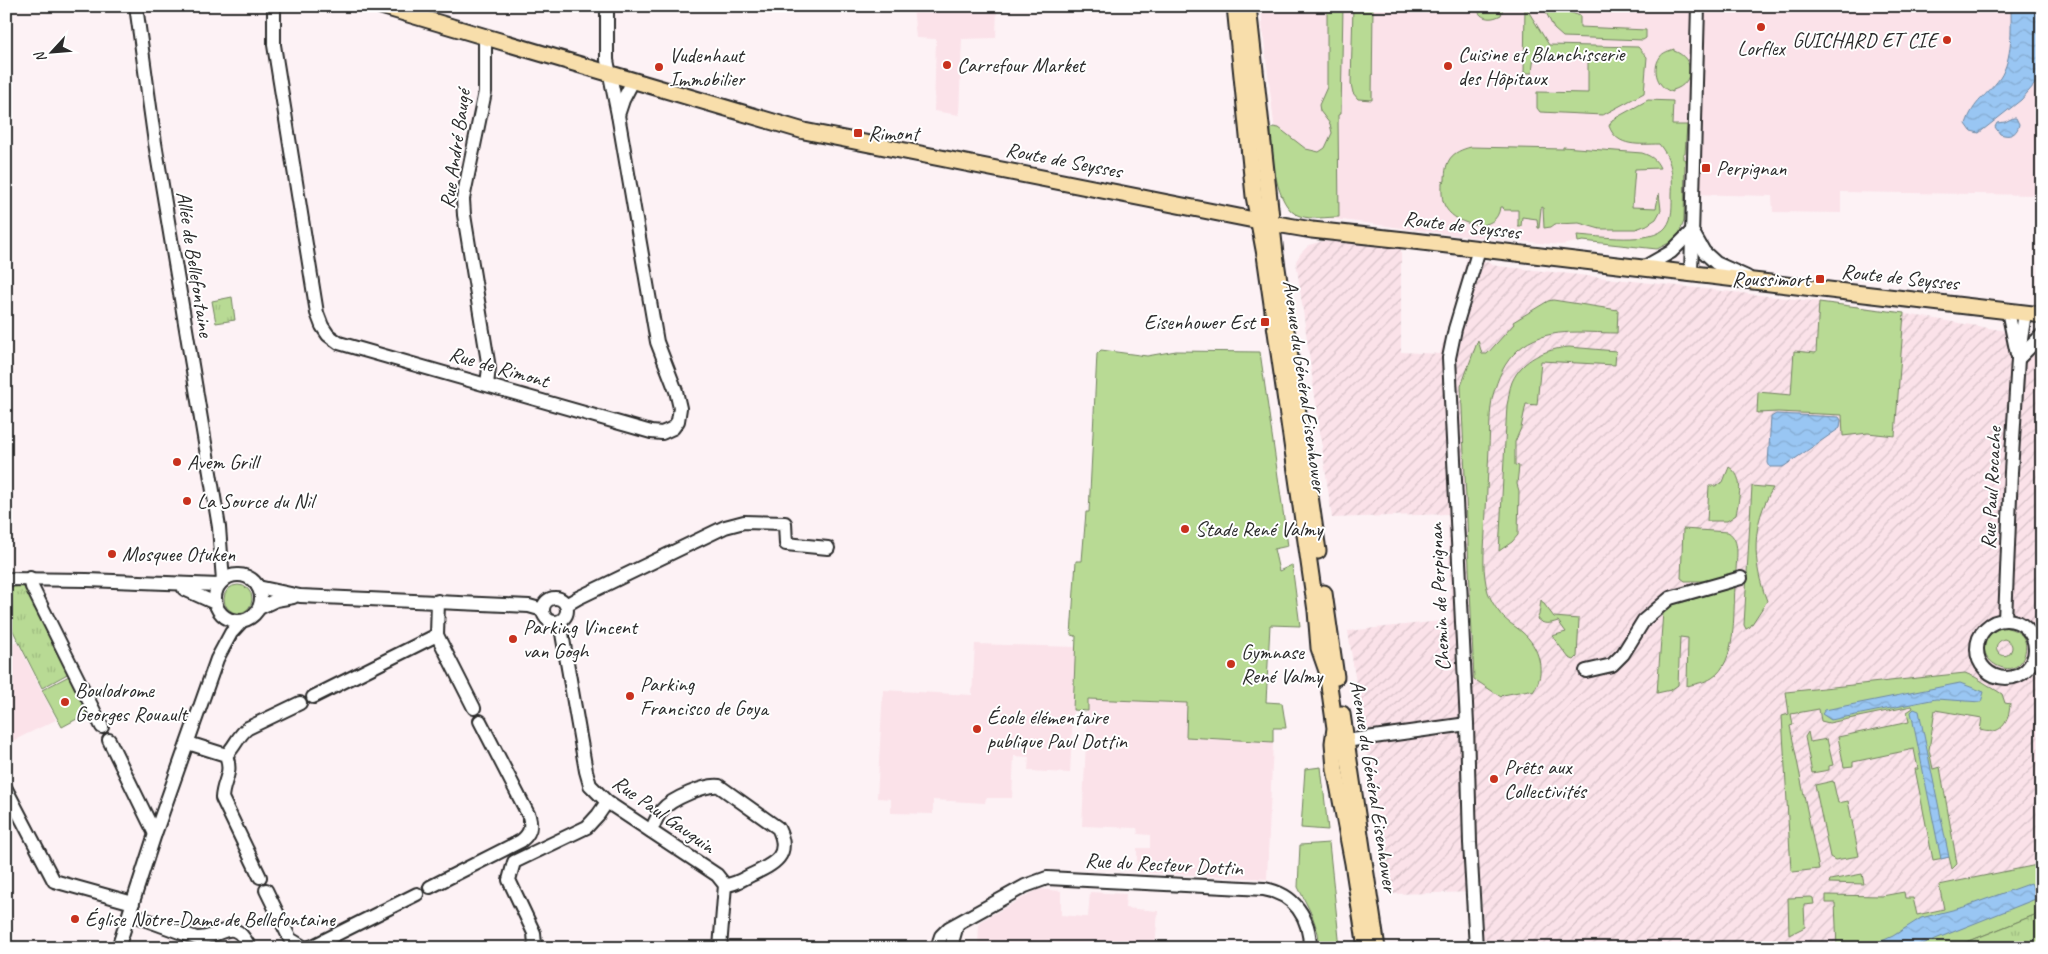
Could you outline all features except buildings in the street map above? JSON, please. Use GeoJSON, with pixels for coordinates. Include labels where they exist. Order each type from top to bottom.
{"type":"FeatureCollection","features":[{"type":"Feature","properties":{"kind":"main road","name":"Route de Seysses"},"geometry":{"type":"LineString","coordinates":[[381,6],[804,131],[1266,223],[1690,275],[2042,315]]}},
{"type":"Feature","properties":{"kind":"main road","name":"Avenue du Général Eisenhower"},"geometry":{"type":"LineString","coordinates":[[1235,6],[1253,191],[1266,223]]}},
{"type":"Feature","properties":{"kind":"main road","name":"Avenue du Général Eisenhower"},"geometry":{"type":"LineString","coordinates":[[1248,6],[1266,223],[1265,255],[1316,611],[1319,648],[1327,671],[1335,728],[1377,948]]}},
{"type":"Feature","properties":{"kind":"main road","name":"Avenue du Général Eisenhower"},"geometry":{"type":"LineString","coordinates":[[1339,742],[1366,948]]}},
{"type":"Feature","properties":{"kind":"street","name":"Allée de Bellefontaine"},"geometry":{"type":"LineString","coordinates":[[136,6],[155,144],[218,528],[221,583]]}},
{"type":"Feature","properties":{"kind":"street","name":"Rue de Rimont"},"geometry":{"type":"LineString","coordinates":[[274,6],[274,44],[317,309],[322,326],[328,335],[339,343],[651,432],[662,433],[673,428],[678,421],[680,408],[676,391],[657,342],[618,115],[609,74],[607,60],[607,6]]}},
{"type":"Feature","properties":{"kind":"street"},"geometry":{"type":"LineString","coordinates":[[1690,275],[1698,6]]}},
{"type":"Feature","properties":{"kind":"street","name":"Rue André Baugé"},"geometry":{"type":"LineString","coordinates":[[486,38],[485,92],[464,199],[464,215],[489,368],[487,384]]}},
{"type":"Feature","properties":{"kind":"street"},"geometry":{"type":"LineString","coordinates":[[618,115],[633,81]]}},
{"type":"Feature","properties":{"kind":"street"},"geometry":{"type":"LineString","coordinates":[[1641,269],[1671,252],[1692,231]]}},
{"type":"Feature","properties":{"kind":"street","name":"Route de Seysses"},"geometry":{"type":"LineString","coordinates":[[1692,231],[1704,252],[1716,263],[1754,282]]}},
{"type":"Feature","properties":{"kind":"street","name":"Chemin de Perpignan"},"geometry":{"type":"LineString","coordinates":[[1476,948],[1450,358],[1455,329],[1479,249]]}},
{"type":"Feature","properties":{"kind":"street","name":"Rue Paul Rocache"},"geometry":{"type":"LineString","coordinates":[[2008,311],[2018,359]]}},
{"type":"Feature","properties":{"kind":"street","name":"Rue Paul Rocache"},"geometry":{"type":"LineString","coordinates":[[2005,620],[2018,359],[2026,313]]}},
{"type":"Feature","properties":{"kind":"street"},"geometry":{"type":"LineString","coordinates":[[2018,359],[2042,335]]}},
{"type":"Feature","properties":{"kind":"street"},"geometry":{"type":"LineString","coordinates":[[566,605],[587,593],[725,527],[744,522],[785,523],[786,544],[828,548]]}},
{"type":"Feature","properties":{"kind":"street","name":"Allée de Bellefontaine"},"geometry":{"type":"LineString","coordinates":[[218,528],[238,575]]}},
{"type":"Feature","properties":{"kind":"street"},"geometry":{"type":"LineString","coordinates":[[6,579],[30,578],[169,584],[221,583],[238,575],[246,577],[258,587],[300,596],[529,606],[542,610]]}},
{"type":"Feature","properties":{"kind":"street"},"geometry":{"type":"LineString","coordinates":[[30,578],[32,587],[102,727]]}},
{"type":"Feature","properties":{"kind":"street"},"geometry":{"type":"LineString","coordinates":[[1586,671],[1612,665],[1623,654],[1644,620],[1670,598],[1741,578]]}},
{"type":"Feature","properties":{"kind":"street"},"geometry":{"type":"LineString","coordinates":[[215,603],[215,594],[221,583]]}},
{"type":"Feature","properties":{"kind":"street"},"geometry":{"type":"LineString","coordinates":[[169,584],[194,592],[215,603],[229,620],[242,621]]}},
{"type":"Feature","properties":{"kind":"street"},"geometry":{"type":"LineString","coordinates":[[217,659],[231,634],[242,621],[255,614],[259,608],[258,587]]}},
{"type":"Feature","properties":{"kind":"street"},"geometry":{"type":"LineString","coordinates":[[259,608],[276,600],[300,596]]}},
{"type":"Feature","properties":{"kind":"street"},"geometry":{"type":"LineString","coordinates":[[550,598],[560,598],[566,605],[566,615],[560,622],[550,622],[546,619],[542,610],[543,605],[550,598]]}},
{"type":"Feature","properties":{"kind":"street"},"geometry":{"type":"LineString","coordinates":[[438,601],[437,635],[474,708]]}},
{"type":"Feature","properties":{"kind":"street"},"geometry":{"type":"LineString","coordinates":[[118,948],[217,659],[224,616]]}},
{"type":"Feature","properties":{"kind":"street"},"geometry":{"type":"LineString","coordinates":[[2011,619],[2028,629],[2039,648],[2031,664],[2024,672],[2016,677],[2005,678],[1991,674],[1983,668],[1978,659],[1976,648],[1980,633],[1987,626],[1996,620],[2011,619]]}},
{"type":"Feature","properties":{"kind":"street","name":"Rue Paul Gauguin"},"geometry":{"type":"LineString","coordinates":[[560,622],[590,785],[607,802],[717,875],[725,884],[720,948]]}},
{"type":"Feature","properties":{"kind":"street"},"geometry":{"type":"LineString","coordinates":[[313,697],[437,635]]}},
{"type":"Feature","properties":{"kind":"street"},"geometry":{"type":"LineString","coordinates":[[226,755],[248,728],[300,703]]}},
{"type":"Feature","properties":{"kind":"street"},"geometry":{"type":"LineString","coordinates":[[430,887],[521,841],[531,828],[529,816],[480,721]]}},
{"type":"Feature","properties":{"kind":"street"},"geometry":{"type":"LineString","coordinates":[[1339,742],[1467,724]]}},
{"type":"Feature","properties":{"kind":"street"},"geometry":{"type":"LineString","coordinates":[[109,740],[156,834]]}},
{"type":"Feature","properties":{"kind":"street"},"geometry":{"type":"LineString","coordinates":[[188,743],[226,755]]}},
{"type":"Feature","properties":{"kind":"street"},"geometry":{"type":"LineString","coordinates":[[226,755],[229,763],[229,773],[222,793],[224,805],[260,877]]}},
{"type":"Feature","properties":{"kind":"street"},"geometry":{"type":"LineString","coordinates":[[650,831],[662,809],[674,800],[711,785],[719,786],[778,828],[783,838],[782,852],[776,862],[734,884],[725,884]]}},
{"type":"Feature","properties":{"kind":"street"},"geometry":{"type":"LineString","coordinates":[[6,789],[54,881],[131,909],[196,943],[202,938],[230,928],[237,929],[245,937],[250,948]]}},
{"type":"Feature","properties":{"kind":"street"},"geometry":{"type":"LineString","coordinates":[[533,948],[535,945],[534,933],[509,880],[514,862],[587,827],[607,802]]}},
{"type":"Feature","properties":{"kind":"street","name":"Rue du Recteur Dottin"},"geometry":{"type":"LineString","coordinates":[[937,948],[941,936],[949,928],[1025,886],[1047,878],[1276,891],[1286,896],[1299,909],[1307,926],[1310,948]]}},
{"type":"Feature","properties":{"kind":"street"},"geometry":{"type":"LineString","coordinates":[[266,890],[290,939],[305,948],[417,894]]}},
{"type":"Feature","properties":{"kind":"street"},"geometry":{"type":"LineString","coordinates":[[952,948],[957,925]]}},
{"type":"Feature","properties":{"kind":"shaded area"},"geometry":{"type":"Polygon","coordinates":[[[913,6],[997,6],[996,38],[962,39],[959,115],[934,111],[936,39],[916,38],[913,6]]]}},
{"type":"Feature","properties":{"kind":"shaded area"},"geometry":{"type":"Polygon","coordinates":[[[1262,6],[2042,6],[2042,195],[1841,192],[1841,213],[1773,212],[1772,196],[1685,194],[1684,221],[1680,234],[1669,244],[1657,249],[1583,241],[1561,245],[1454,235],[1298,214],[1283,198],[1262,24],[1262,6]]]}},
{"type":"Feature","properties":{"kind":"shaded area"},"geometry":{"type":"Polygon","coordinates":[[[1323,241],[1401,246],[1401,352],[1440,354],[1468,255],[1497,266],[1859,306],[2042,337],[2042,912],[1952,948],[1484,948],[1481,892],[1391,894],[1348,631],[1451,620],[1448,514],[1332,518],[1296,261],[1309,245],[1323,241]]]}},
{"type":"Feature","properties":{"kind":"shaded area"},"geometry":{"type":"Polygon","coordinates":[[[17,641],[56,720],[6,744],[6,647],[17,641]]]}},
{"type":"Feature","properties":{"kind":"shaded area","name":"École élémentaire publique Paul Dottin"},"geometry":{"type":"Polygon","coordinates":[[[975,644],[1076,647],[1070,773],[1028,771],[1029,757],[1014,756],[1012,798],[986,798],[985,803],[933,800],[933,814],[891,813],[891,799],[877,798],[883,690],[972,695],[975,644]]]}},
{"type":"Feature","properties":{"kind":"shaded area"},"geometry":{"type":"Polygon","coordinates":[[[1088,699],[1187,703],[1186,737],[1273,742],[1267,879],[1137,872],[1137,848],[1150,848],[1150,835],[1138,834],[1137,828],[1082,826],[1088,699]]]}},
{"type":"Feature","properties":{"kind":"shaded area"},"geometry":{"type":"Polygon","coordinates":[[[1039,889],[1061,891],[1061,915],[1084,917],[1088,917],[1090,892],[1126,894],[1125,908],[1158,911],[1155,948],[978,948],[979,922],[1039,889]]]}},
{"type":"Feature","properties":{"kind":"green space"},"geometry":{"type":"Polygon","coordinates":[[[1327,6],[1343,6],[1341,114],[1338,115],[1339,217],[1309,218],[1300,216],[1292,211],[1285,203],[1280,192],[1272,152],[1271,130],[1273,127],[1279,128],[1306,149],[1319,152],[1325,148],[1332,133],[1330,124],[1320,111],[1319,105],[1327,87],[1327,6]]]}},
{"type":"Feature","properties":{"kind":"green space"},"geometry":{"type":"Polygon","coordinates":[[[1353,6],[1373,6],[1372,100],[1358,99],[1353,93],[1351,84],[1353,6]]]}},
{"type":"Feature","properties":{"kind":"green space"},"geometry":{"type":"Polygon","coordinates":[[[1476,6],[1504,6],[1501,15],[1486,18],[1480,14],[1476,6]]]}},
{"type":"Feature","properties":{"kind":"green space"},"geometry":{"type":"Polygon","coordinates":[[[1525,6],[1549,45],[1638,47],[1647,57],[1644,93],[1603,115],[1540,112],[1537,108],[1537,92],[1588,93],[1588,58],[1534,56],[1532,73],[1524,73],[1525,6]]]}},
{"type":"Feature","properties":{"kind":"green space"},"geometry":{"type":"Polygon","coordinates":[[[1543,6],[1554,6],[1580,16],[1580,27],[1646,30],[1646,38],[1643,40],[1563,37],[1554,29],[1543,6]]]}},
{"type":"Feature","properties":{"kind":"green space"},"geometry":{"type":"Polygon","coordinates":[[[1674,49],[1674,51],[1686,59],[1690,71],[1689,77],[1685,82],[1673,90],[1673,92],[1663,87],[1660,83],[1656,68],[1661,55],[1674,49]]]}},
{"type":"Feature","properties":{"kind":"green space"},"geometry":{"type":"Polygon","coordinates":[[[1648,100],[1673,101],[1672,125],[1687,125],[1685,153],[1683,153],[1683,159],[1685,159],[1684,221],[1679,234],[1675,240],[1657,249],[1578,242],[1577,235],[1611,238],[1649,236],[1659,233],[1670,220],[1672,211],[1672,180],[1667,156],[1659,144],[1637,144],[1623,141],[1613,133],[1609,126],[1612,120],[1648,100]]]}},
{"type":"Feature","properties":{"kind":"green space"},"geometry":{"type":"Polygon","coordinates":[[[1471,147],[1563,149],[1563,147],[1642,153],[1653,158],[1660,168],[1635,169],[1632,207],[1656,208],[1659,193],[1661,210],[1656,219],[1636,229],[1600,229],[1579,223],[1555,224],[1544,228],[1543,207],[1541,208],[1539,228],[1537,219],[1522,217],[1521,226],[1518,226],[1518,210],[1504,210],[1503,207],[1500,207],[1497,216],[1492,222],[1476,225],[1467,223],[1451,214],[1444,205],[1442,182],[1445,181],[1446,168],[1450,158],[1458,151],[1471,147]]]}},
{"type":"Feature","properties":{"kind":"green space"},"geometry":{"type":"Polygon","coordinates":[[[232,297],[235,320],[216,323],[212,301],[232,297]]]}},
{"type":"Feature","properties":{"kind":"green space"},"geometry":{"type":"Polygon","coordinates":[[[1553,300],[1618,310],[1617,333],[1565,332],[1540,337],[1529,342],[1509,360],[1502,371],[1495,389],[1490,421],[1484,554],[1485,577],[1488,592],[1497,610],[1528,638],[1537,652],[1540,668],[1540,677],[1533,692],[1529,690],[1501,697],[1474,679],[1461,386],[1478,340],[1482,354],[1487,354],[1514,324],[1513,322],[1548,301],[1553,300]]]}},
{"type":"Feature","properties":{"kind":"green space"},"geometry":{"type":"Polygon","coordinates":[[[1819,302],[1904,313],[1895,436],[1868,433],[1843,436],[1842,415],[1757,413],[1758,392],[1791,395],[1794,351],[1816,353],[1819,302]]]}},
{"type":"Feature","properties":{"kind":"green space"},"geometry":{"type":"Polygon","coordinates":[[[1569,347],[1616,351],[1615,365],[1541,361],[1537,405],[1526,404],[1521,428],[1515,442],[1515,465],[1519,466],[1517,484],[1519,491],[1518,535],[1499,551],[1507,405],[1511,385],[1516,374],[1528,361],[1543,353],[1569,347]]]}},
{"type":"Feature","properties":{"kind":"green space","name":"Stade René Valmy"},"geometry":{"type":"Polygon","coordinates":[[[1101,350],[1147,356],[1176,351],[1260,352],[1288,546],[1274,549],[1279,571],[1292,565],[1300,626],[1270,625],[1266,702],[1282,703],[1286,728],[1273,728],[1273,742],[1186,737],[1187,703],[1088,699],[1088,711],[1073,710],[1076,636],[1071,635],[1076,561],[1082,561],[1086,512],[1089,512],[1097,354],[1101,350]]]}},
{"type":"Feature","properties":{"kind":"green space"},"geometry":{"type":"Polygon","coordinates":[[[1729,467],[1737,476],[1740,488],[1736,515],[1727,521],[1707,521],[1709,486],[1715,486],[1723,482],[1729,467]]]}},
{"type":"Feature","properties":{"kind":"green space"},"geometry":{"type":"Polygon","coordinates":[[[1752,486],[1773,488],[1761,515],[1756,543],[1759,572],[1767,601],[1750,627],[1746,629],[1744,625],[1752,486]]]}},
{"type":"Feature","properties":{"kind":"green space"},"geometry":{"type":"Polygon","coordinates":[[[1683,529],[1728,532],[1732,535],[1736,545],[1736,572],[1719,581],[1685,581],[1681,578],[1683,529]]]}},
{"type":"Feature","properties":{"kind":"green space"},"geometry":{"type":"Polygon","coordinates":[[[238,585],[248,589],[252,599],[248,609],[238,613],[228,609],[224,599],[228,589],[238,585]]]}},
{"type":"Feature","properties":{"kind":"green space"},"geometry":{"type":"Polygon","coordinates":[[[22,586],[29,591],[71,672],[42,688],[6,617],[6,588],[22,586]]]}},
{"type":"Feature","properties":{"kind":"green space"},"geometry":{"type":"Polygon","coordinates":[[[1735,587],[1730,649],[1720,671],[1710,679],[1687,686],[1688,638],[1680,637],[1678,685],[1671,690],[1657,693],[1663,612],[1673,602],[1683,602],[1735,587]]]}},
{"type":"Feature","properties":{"kind":"green space"},"geometry":{"type":"Polygon","coordinates":[[[1541,600],[1554,617],[1579,619],[1577,657],[1574,660],[1569,658],[1552,636],[1566,632],[1558,621],[1547,623],[1537,619],[1541,600]]]}},
{"type":"Feature","properties":{"kind":"green space"},"geometry":{"type":"Polygon","coordinates":[[[2003,627],[2014,630],[2022,636],[2026,644],[2026,650],[2018,665],[2009,668],[1999,667],[1991,661],[1985,653],[1984,644],[1990,635],[2003,627]],[[2004,639],[1999,642],[1997,646],[2001,655],[2005,656],[2008,655],[2012,647],[2004,639]]]}},
{"type":"Feature","properties":{"kind":"green space"},"geometry":{"type":"Polygon","coordinates":[[[1965,673],[2002,694],[2005,703],[2010,704],[2006,722],[1993,731],[1980,730],[1982,718],[1935,710],[1929,750],[1933,769],[1940,767],[1957,864],[1952,869],[1949,857],[1933,860],[1915,769],[1918,769],[1914,749],[1853,762],[1853,766],[1844,767],[1838,737],[1909,722],[1907,712],[1913,708],[1912,706],[1829,723],[1821,721],[1819,709],[1791,714],[1793,725],[1790,726],[1819,869],[1793,872],[1791,870],[1782,716],[1789,714],[1786,692],[1965,673]]]}},
{"type":"Feature","properties":{"kind":"green space","name":"Boulodrome Georges Rouault"},"geometry":{"type":"Polygon","coordinates":[[[69,676],[88,713],[62,727],[42,690],[69,676]]]}},
{"type":"Feature","properties":{"kind":"green space"},"geometry":{"type":"Polygon","coordinates":[[[1808,732],[1810,742],[1827,739],[1833,765],[1829,766],[1829,770],[1812,773],[1805,737],[1808,732]]]}},
{"type":"Feature","properties":{"kind":"green space"},"geometry":{"type":"Polygon","coordinates":[[[1321,767],[1328,830],[1301,828],[1305,769],[1321,767]]]}},
{"type":"Feature","properties":{"kind":"green space"},"geometry":{"type":"Polygon","coordinates":[[[1833,781],[1838,803],[1848,801],[1859,856],[1835,860],[1830,857],[1815,785],[1833,781]]]}},
{"type":"Feature","properties":{"kind":"green space"},"geometry":{"type":"Polygon","coordinates":[[[1329,843],[1340,948],[1320,948],[1318,933],[1312,915],[1298,887],[1300,845],[1329,843]]]}},
{"type":"Feature","properties":{"kind":"green space"},"geometry":{"type":"Polygon","coordinates":[[[2042,864],[2042,912],[1952,948],[1837,948],[1835,903],[1826,903],[1826,895],[1882,896],[1904,892],[1905,898],[1913,898],[1917,915],[1944,909],[1939,885],[2042,864]]]}},
{"type":"Feature","properties":{"kind":"green space"},"geometry":{"type":"Polygon","coordinates":[[[1862,874],[1864,884],[1829,883],[1830,880],[1862,874]]]}},
{"type":"Feature","properties":{"kind":"green space"},"geometry":{"type":"Polygon","coordinates":[[[1811,897],[1814,904],[1804,905],[1805,927],[1789,935],[1788,898],[1811,897]]]}},
{"type":"Feature","properties":{"kind":"green space"},"geometry":{"type":"Polygon","coordinates":[[[2042,912],[2042,948],[1952,948],[2042,912]]]}},
{"type":"Feature","properties":{"kind":"water"},"geometry":{"type":"Polygon","coordinates":[[[2011,6],[2042,6],[2042,76],[2021,100],[1979,133],[1971,131],[1966,124],[1969,116],[2000,78],[2007,62],[2010,43],[2011,6]]]}},
{"type":"Feature","properties":{"kind":"water"},"geometry":{"type":"Polygon","coordinates":[[[2016,118],[2019,124],[2016,132],[2012,135],[2000,134],[1995,127],[1997,123],[2016,118]]]}},
{"type":"Feature","properties":{"kind":"water"},"geometry":{"type":"Polygon","coordinates":[[[1776,414],[1839,417],[1841,420],[1840,428],[1783,467],[1770,467],[1768,463],[1771,417],[1776,414]]]}},
{"type":"Feature","properties":{"kind":"water"},"geometry":{"type":"Polygon","coordinates":[[[1960,683],[1984,692],[1981,702],[1936,699],[1831,720],[1822,714],[1825,710],[1960,683]]]}},
{"type":"Feature","properties":{"kind":"water"},"geometry":{"type":"Polygon","coordinates":[[[1914,709],[1919,711],[1949,857],[1941,859],[1911,712],[1914,709]]]}},
{"type":"Feature","properties":{"kind":"water"},"geometry":{"type":"Polygon","coordinates":[[[2031,883],[2038,898],[1913,948],[1866,948],[1893,936],[1921,918],[1964,907],[2031,883]]]}},
{"type":"Feature","properties":{"kind":"place","name":"Lorflex"},"geometry":{"type":"Point","coordinates":[1761,27]}},
{"type":"Feature","properties":{"kind":"place","name":"GUICHARD ET CIE"},"geometry":{"type":"Point","coordinates":[1947,40]}},
{"type":"Feature","properties":{"kind":"place","name":"Carrefour Market"},"geometry":{"type":"Point","coordinates":[947,65]}},
{"type":"Feature","properties":{"kind":"place","name":"Cuisine et Blanchisserie des Hôpitaux"},"geometry":{"type":"Point","coordinates":[1448,66]}},
{"type":"Feature","properties":{"kind":"place","name":"Vudenhaut Immobilier"},"geometry":{"type":"Point","coordinates":[659,67]}},
{"type":"Feature","properties":{"kind":"place","name":"Rimont"},"geometry":{"type":"Point","coordinates":[858,133]}},
{"type":"Feature","properties":{"kind":"place","name":"Perpignan"},"geometry":{"type":"Point","coordinates":[1706,168]}},
{"type":"Feature","properties":{"kind":"place","name":"Roussimort"},"geometry":{"type":"Point","coordinates":[1820,279]}},
{"type":"Feature","properties":{"kind":"place","name":"Eisenhower Est"},"geometry":{"type":"Point","coordinates":[1265,322]}},
{"type":"Feature","properties":{"kind":"place","name":"Avem Grill"},"geometry":{"type":"Point","coordinates":[177,462]}},
{"type":"Feature","properties":{"kind":"place","name":"La Source du Nil"},"geometry":{"type":"Point","coordinates":[187,501]}},
{"type":"Feature","properties":{"kind":"place","name":"Stade René Valmy"},"geometry":{"type":"Point","coordinates":[1185,529]}},
{"type":"Feature","properties":{"kind":"place","name":"Mosquee Otuken"},"geometry":{"type":"Point","coordinates":[112,554]}},
{"type":"Feature","properties":{"kind":"place","name":"Parking Vincent van Gogh"},"geometry":{"type":"Point","coordinates":[513,639]}},
{"type":"Feature","properties":{"kind":"place","name":"Gymnase René Valmy"},"geometry":{"type":"Point","coordinates":[1231,664]}},
{"type":"Feature","properties":{"kind":"place","name":"Parking Francisco de Goya"},"geometry":{"type":"Point","coordinates":[630,696]}},
{"type":"Feature","properties":{"kind":"place","name":"Boulodrome Georges Rouault"},"geometry":{"type":"Point","coordinates":[65,702]}},
{"type":"Feature","properties":{"kind":"place","name":"École élémentaire publique Paul Dottin"},"geometry":{"type":"Point","coordinates":[977,729]}},
{"type":"Feature","properties":{"kind":"place","name":"Prêts aux Collectivités"},"geometry":{"type":"Point","coordinates":[1494,779]}},
{"type":"Feature","properties":{"kind":"place","name":"Église Notre-Dame de Bellefontaine"},"geometry":{"type":"Point","coordinates":[75,919]}}]}
